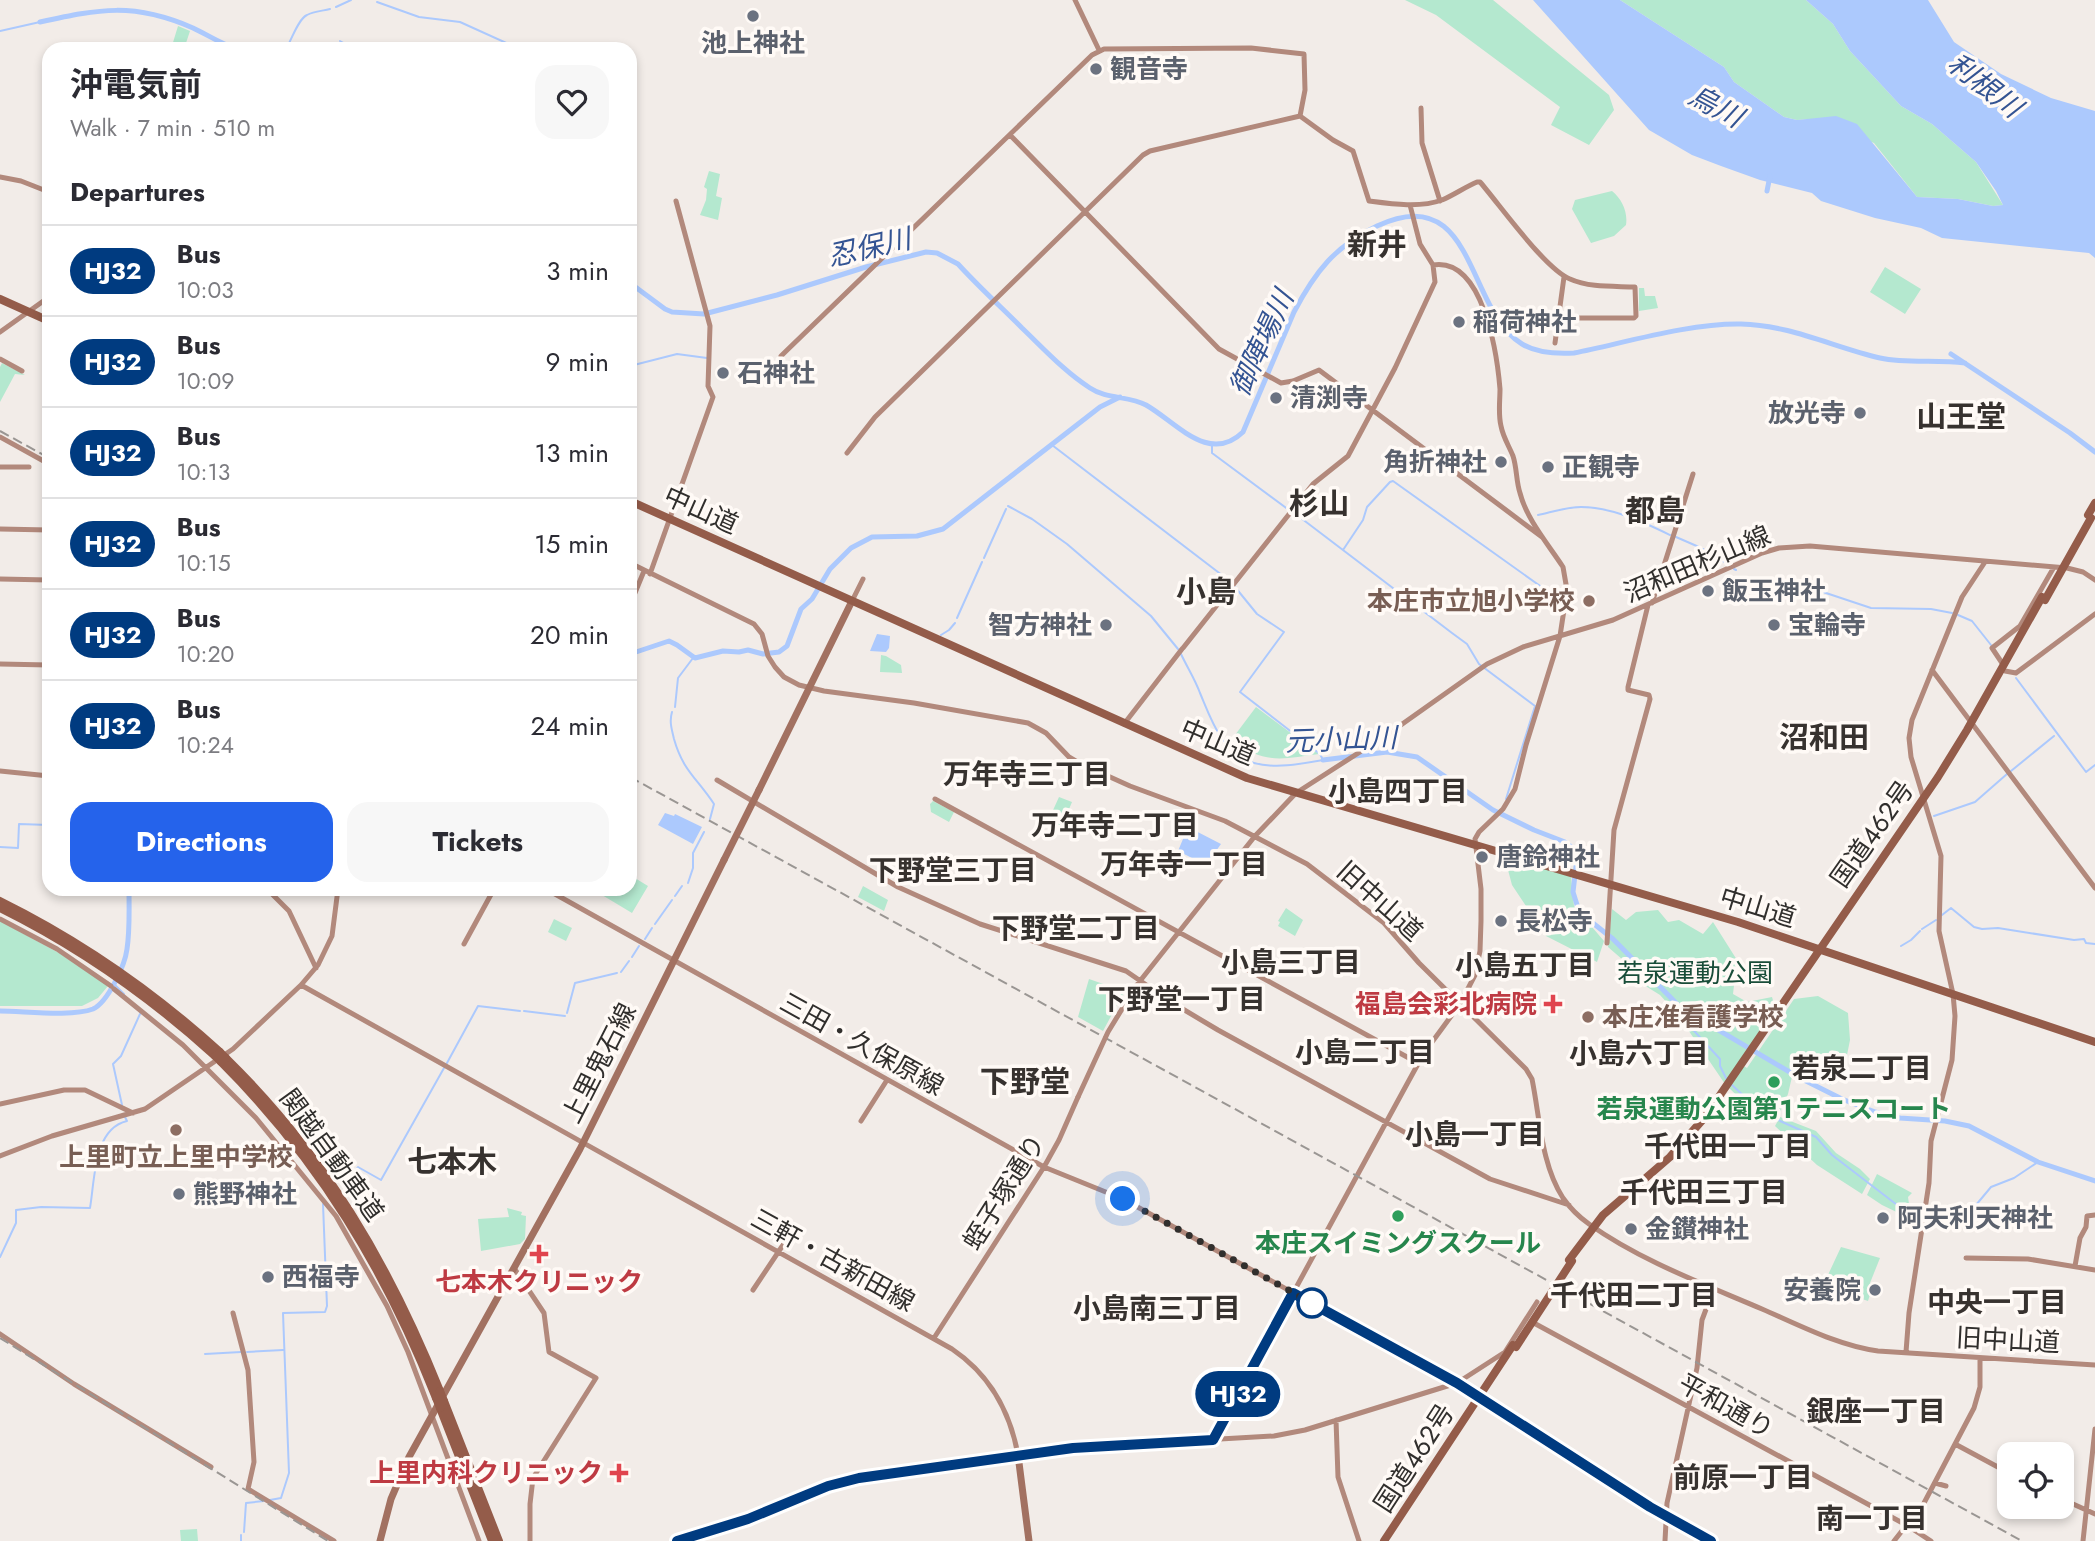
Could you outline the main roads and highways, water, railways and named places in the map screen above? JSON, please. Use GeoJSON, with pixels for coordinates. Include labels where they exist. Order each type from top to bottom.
{"type":"FeatureCollection","features":[{"type":"Feature","properties":{"kind":"highway"},"geometry":{"type":"LineString","coordinates":[[0,299],[42,318]]}},
{"type":"Feature","properties":{"kind":"highway","name":"国道462号"},"geometry":{"type":"LineString","coordinates":[[1386,1541],[1568,1262],[1615,1204],[1648,1178],[1684,1143],[1727,1088],[1925,800],[1973,724],[2095,503]]}},
{"type":"Feature","properties":{"kind":"highway","name":"中山道"},"geometry":{"type":"LineString","coordinates":[[637,504],[1247,778],[1822,948],[2095,1042]]}},
{"type":"Feature","properties":{"kind":"highway","name":"関越自動車道"},"geometry":{"type":"LineString","coordinates":[[0,901],[63,934],[135,985],[221,1057],[293,1141],[351,1223],[390,1292],[440,1400],[499,1541]]}},
{"type":"Feature","properties":{"kind":"highway","name":"関越自動車道"},"geometry":{"type":"LineString","coordinates":[[0,908],[111,968]]}},
{"type":"Feature","properties":{"kind":"highway","name":"関越自動車道"},"geometry":{"type":"LineString","coordinates":[[440,1400],[492,1541]]}},
{"type":"Feature","properties":{"kind":"main road","name":"上里鬼石線"},"geometry":{"type":"LineString","coordinates":[[380,1541],[399,1478],[583,1142],[852,601]]}},
{"type":"Feature","properties":{"kind":"main road"},"geometry":{"type":"LineString","coordinates":[[677,1541],[748,1519],[847,1480],[1018,1455],[1030,1541]]}},
{"type":"Feature","properties":{"kind":"water"},"geometry":{"type":"Polygon","coordinates":[[[1533,0],[1620,0],[1724,67],[1734,82],[1784,117],[1797,120],[1836,116],[1857,124],[1917,197],[2003,205],[1976,162],[1932,124],[1901,106],[1850,51],[1833,24],[1806,0],[1928,0],[1954,42],[2001,74],[2051,98],[2095,111],[2095,258],[2089,253],[1942,238],[1921,228],[1875,218],[1821,201],[1812,193],[1760,180],[1692,155],[1649,130],[1533,0]]]}},
{"type":"Feature","properties":{"kind":"water"},"geometry":{"type":"Polygon","coordinates":[[[877,634],[890,636],[886,652],[870,651],[877,634]]]}},
{"type":"Feature","properties":{"kind":"water"},"geometry":{"type":"Polygon","coordinates":[[[665,813],[675,814],[702,827],[693,844],[658,825],[665,813]]]}},
{"type":"Feature","properties":{"kind":"water"},"geometry":{"type":"Polygon","coordinates":[[[1188,827],[1221,844],[1206,865],[1178,851],[1188,827]]]}},
{"type":"Feature","properties":{"kind":"waterway"},"geometry":{"type":"LineString","coordinates":[[336,7],[351,0]]}},
{"type":"Feature","properties":{"kind":"waterway"},"geometry":{"type":"LineString","coordinates":[[377,2],[419,17],[460,22],[504,42]]}},
{"type":"Feature","properties":{"kind":"waterway"},"geometry":{"type":"LineString","coordinates":[[290,42],[304,17],[330,9]]}},
{"type":"Feature","properties":{"kind":"waterway","name":"忍保川"},"geometry":{"type":"LineString","coordinates":[[40,22],[99,11],[134,11],[172,20],[220,42]]}},
{"type":"Feature","properties":{"kind":"waterway","name":"忍保川"},"geometry":{"type":"LineString","coordinates":[[0,31],[40,22]]}},
{"type":"Feature","properties":{"kind":"waterway"},"geometry":{"type":"LineString","coordinates":[[1767,191],[1770,176]]}},
{"type":"Feature","properties":{"kind":"waterway","name":"御陣場川"},"geometry":{"type":"LineString","coordinates":[[637,288],[672,312],[704,314],[866,267],[926,252],[937,253],[958,264],[1055,360],[1090,388],[1146,405],[1193,437],[1218,444],[1230,441],[1243,432],[1294,312],[1318,272],[1349,242],[1377,226],[1409,216],[1434,220],[1452,234],[1504,328],[1522,344],[1541,351],[1574,353],[1679,330],[1741,324],[1794,332],[1880,358],[1965,363]]}},
{"type":"Feature","properties":{"kind":"waterway"},"geometry":{"type":"LineString","coordinates":[[637,364],[677,354],[707,358]]}},
{"type":"Feature","properties":{"kind":"waterway"},"geometry":{"type":"LineString","coordinates":[[1951,354],[2095,452]]}},
{"type":"Feature","properties":{"kind":"waterway","name":"御陣場川"},"geometry":{"type":"LineString","coordinates":[[637,652],[669,641],[695,658],[723,651],[748,650],[763,654],[779,652],[787,646],[801,609],[812,599],[830,569],[851,548],[872,537],[917,536],[943,529],[1100,407],[1120,397]]}},
{"type":"Feature","properties":{"kind":"waterway"},"geometry":{"type":"LineString","coordinates":[[1212,444],[1212,453],[1289,510]]}},
{"type":"Feature","properties":{"kind":"waterway"},"geometry":{"type":"LineString","coordinates":[[1052,445],[1231,582]]}},
{"type":"Feature","properties":{"kind":"waterway"},"geometry":{"type":"LineString","coordinates":[[1343,550],[1363,520],[1367,507],[1393,481],[1557,598]]}},
{"type":"Feature","properties":{"kind":"waterway","name":"元小山川"},"geometry":{"type":"LineString","coordinates":[[1008,506],[1067,544],[1151,616],[1178,649]]}},
{"type":"Feature","properties":{"kind":"waterway"},"geometry":{"type":"LineString","coordinates":[[1538,515],[1570,508],[1593,508],[1627,516],[1670,535]]}},
{"type":"Feature","properties":{"kind":"waterway","name":"元小山川"},"geometry":{"type":"LineString","coordinates":[[984,558],[1006,509]]}},
{"type":"Feature","properties":{"kind":"waterway"},"geometry":{"type":"LineString","coordinates":[[1293,512],[1467,644],[1479,664],[1535,706],[1506,799]]}},
{"type":"Feature","properties":{"kind":"waterway"},"geometry":{"type":"LineString","coordinates":[[1676,537],[1699,547]]}},
{"type":"Feature","properties":{"kind":"waterway"},"geometry":{"type":"LineString","coordinates":[[1703,549],[1729,565]]}},
{"type":"Feature","properties":{"kind":"waterway","name":"元小山川"},"geometry":{"type":"LineString","coordinates":[[957,618],[982,562]]}},
{"type":"Feature","properties":{"kind":"waterway"},"geometry":{"type":"LineString","coordinates":[[1765,580],[1782,585],[1802,585],[1871,608],[1931,609],[1952,613]]}},
{"type":"Feature","properties":{"kind":"waterway"},"geometry":{"type":"LineString","coordinates":[[1181,654],[1213,724],[1234,752],[1254,763],[1271,766],[1323,760],[1320,754],[1240,692],[1284,632],[1257,614],[1235,587]]}},
{"type":"Feature","properties":{"kind":"waterway"},"geometry":{"type":"LineString","coordinates":[[1958,615],[1972,621],[1991,645]]}},
{"type":"Feature","properties":{"kind":"waterway","name":"元小山川"},"geometry":{"type":"LineString","coordinates":[[941,635],[955,623]]}},
{"type":"Feature","properties":{"kind":"waterway"},"geometry":{"type":"LineString","coordinates":[[675,707],[678,678],[693,658]]}},
{"type":"Feature","properties":{"kind":"waterway"},"geometry":{"type":"LineString","coordinates":[[2016,678],[2086,772],[2095,765]]}},
{"type":"Feature","properties":{"kind":"waterway"},"geometry":{"type":"LineString","coordinates":[[672,712],[672,729],[682,759],[714,804],[710,819]]}},
{"type":"Feature","properties":{"kind":"waterway"},"geometry":{"type":"LineString","coordinates":[[2011,771],[2054,736]]}},
{"type":"Feature","properties":{"kind":"waterway","name":"元小山川"},"geometry":{"type":"LineString","coordinates":[[1323,760],[1387,752],[1417,757],[1493,810],[1565,842],[1575,850],[1577,858],[1573,892],[1578,908],[1584,916],[1613,939],[1681,1008],[1798,1077],[1875,1112],[1900,1118],[1945,1121],[1969,1126],[2038,1162],[2095,1181]]}},
{"type":"Feature","properties":{"kind":"waterway"},"geometry":{"type":"LineString","coordinates":[[1934,816],[1975,802],[2007,774]]}},
{"type":"Feature","properties":{"kind":"waterway"},"geometry":{"type":"LineString","coordinates":[[0,847],[18,848],[19,824],[42,825]]}},
{"type":"Feature","properties":{"kind":"waterway"},"geometry":{"type":"LineString","coordinates":[[688,883],[693,868],[693,853],[704,832]]}},
{"type":"Feature","properties":{"kind":"waterway"},"geometry":{"type":"LineString","coordinates":[[675,896],[682,886]]}},
{"type":"Feature","properties":{"kind":"waterway","name":"御陣場川"},"geometry":{"type":"LineString","coordinates":[[0,1011],[73,1013],[99,1005],[115,982],[126,956],[129,896]]}},
{"type":"Feature","properties":{"kind":"waterway"},"geometry":{"type":"LineString","coordinates":[[655,924],[672,900]]}},
{"type":"Feature","properties":{"kind":"waterway"},"geometry":{"type":"LineString","coordinates":[[1942,915],[1951,908],[1974,927],[2084,939],[2086,943],[2095,944]]}},
{"type":"Feature","properties":{"kind":"waterway"},"geometry":{"type":"LineString","coordinates":[[1922,929],[1936,920]]}},
{"type":"Feature","properties":{"kind":"waterway"},"geometry":{"type":"LineString","coordinates":[[645,939],[652,928]]}},
{"type":"Feature","properties":{"kind":"waterway"},"geometry":{"type":"LineString","coordinates":[[1901,946],[1920,931]]}},
{"type":"Feature","properties":{"kind":"waterway"},"geometry":{"type":"LineString","coordinates":[[632,957],[639,946]]}},
{"type":"Feature","properties":{"kind":"waterway"},"geometry":{"type":"LineString","coordinates":[[621,972],[629,961]]}},
{"type":"Feature","properties":{"kind":"waterway"},"geometry":{"type":"LineString","coordinates":[[567,1013],[575,983],[617,973]]}},
{"type":"Feature","properties":{"kind":"waterway"},"geometry":{"type":"LineString","coordinates":[[114,984],[124,994]]}},
{"type":"Feature","properties":{"kind":"waterway"},"geometry":{"type":"LineString","coordinates":[[447,1063],[478,1006],[520,1011]]}},
{"type":"Feature","properties":{"kind":"waterway"},"geometry":{"type":"LineString","coordinates":[[1681,1008],[1684,1020],[1720,1059],[1720,1066],[1726,1078]]}},
{"type":"Feature","properties":{"kind":"waterway"},"geometry":{"type":"LineString","coordinates":[[524,1011],[565,1016]]}},
{"type":"Feature","properties":{"kind":"waterway"},"geometry":{"type":"LineString","coordinates":[[122,1105],[113,1064],[121,1056],[140,1014]]}},
{"type":"Feature","properties":{"kind":"waterway"},"geometry":{"type":"LineString","coordinates":[[345,1184],[358,1167],[381,1180],[444,1068]]}},
{"type":"Feature","properties":{"kind":"waterway"},"geometry":{"type":"LineString","coordinates":[[1732,1085],[1780,1121],[1816,1137],[1832,1155],[1901,1208],[1961,1213],[1971,1211],[1991,1187],[2014,1178],[2038,1162]]}},
{"type":"Feature","properties":{"kind":"waterway"},"geometry":{"type":"LineString","coordinates":[[0,1257],[16,1223],[16,1210],[41,1207],[90,1208],[95,1170],[102,1145],[116,1126],[127,1121],[125,1117]]}},
{"type":"Feature","properties":{"kind":"waterway"},"geometry":{"type":"LineString","coordinates":[[270,1500],[281,1498],[289,1473],[283,1313],[325,1312],[327,1306],[323,1204]]}},
{"type":"Feature","properties":{"kind":"waterway"},"geometry":{"type":"LineString","coordinates":[[247,1352],[283,1350]]}},
{"type":"Feature","properties":{"kind":"waterway"},"geometry":{"type":"LineString","coordinates":[[205,1354],[241,1352]]}},
{"type":"Feature","properties":{"kind":"waterway"},"geometry":{"type":"LineString","coordinates":[[244,1532],[246,1503],[264,1501]]}},
{"type":"Feature","properties":{"kind":"waterway"},"geometry":{"type":"LineString","coordinates":[[241,1535],[241,1541]]}},
{"type":"Feature","properties":{"kind":"railway"},"geometry":{"type":"LineString","coordinates":[[0,431],[42,454]]}},
{"type":"Feature","properties":{"kind":"railway"},"geometry":{"type":"LineString","coordinates":[[637,781],[2022,1541]]}},
{"type":"Feature","properties":{"kind":"railway"},"geometry":{"type":"LineString","coordinates":[[0,1338],[328,1541]]}},
{"type":"Feature","properties":{"kind":"place","name":"池上神社"},"geometry":{"type":"Point","coordinates":[753,16]}},
{"type":"Feature","properties":{"kind":"place","name":"観音寺"},"geometry":{"type":"Point","coordinates":[1096,69]}},
{"type":"Feature","properties":{"kind":"place","name":"稲荷神社"},"geometry":{"type":"Point","coordinates":[1459,322]}},
{"type":"Feature","properties":{"kind":"place","name":"石神社"},"geometry":{"type":"Point","coordinates":[723,373]}},
{"type":"Feature","properties":{"kind":"place","name":"清渕寺"},"geometry":{"type":"Point","coordinates":[1276,398]}},
{"type":"Feature","properties":{"kind":"place","name":"放光寺"},"geometry":{"type":"Point","coordinates":[1860,413]}},
{"type":"Feature","properties":{"kind":"place","name":"角折神社"},"geometry":{"type":"Point","coordinates":[1501,462]}},
{"type":"Feature","properties":{"kind":"place","name":"正観寺"},"geometry":{"type":"Point","coordinates":[1548,467]}},
{"type":"Feature","properties":{"kind":"place","name":"飯玉神社"},"geometry":{"type":"Point","coordinates":[1708,591]}},
{"type":"Feature","properties":{"kind":"place","name":"本庄市立旭小学校"},"geometry":{"type":"Point","coordinates":[1589,601]}},
{"type":"Feature","properties":{"kind":"place","name":"智方神社"},"geometry":{"type":"Point","coordinates":[1106,625]}},
{"type":"Feature","properties":{"kind":"place","name":"宝輪寺"},"geometry":{"type":"Point","coordinates":[1774,625]}},
{"type":"Feature","properties":{"kind":"place","name":"唐鈴神社"},"geometry":{"type":"Point","coordinates":[1482,857]}},
{"type":"Feature","properties":{"kind":"place","name":"長松寺"},"geometry":{"type":"Point","coordinates":[1501,921]}},
{"type":"Feature","properties":{"kind":"place","name":"福島会彩北病院"},"geometry":{"type":"Point","coordinates":[1553,1004]}},
{"type":"Feature","properties":{"kind":"place","name":"本庄准看護学校"},"geometry":{"type":"Point","coordinates":[1588,1017]}},
{"type":"Feature","properties":{"kind":"place","name":"若泉運動公園第１テニスコート"},"geometry":{"type":"Point","coordinates":[1774,1082]}},
{"type":"Feature","properties":{"kind":"place","name":"上里町立上里中学校"},"geometry":{"type":"Point","coordinates":[176,1130]}},
{"type":"Feature","properties":{"kind":"place","name":"熊野神社"},"geometry":{"type":"Point","coordinates":[179,1194]}},
{"type":"Feature","properties":{"kind":"place","name":"本庄スイミングスクール"},"geometry":{"type":"Point","coordinates":[1398,1216]}},
{"type":"Feature","properties":{"kind":"place","name":"阿夫利天神社"},"geometry":{"type":"Point","coordinates":[1883,1218]}},
{"type":"Feature","properties":{"kind":"place","name":"金鑚神社"},"geometry":{"type":"Point","coordinates":[1631,1229]}},
{"type":"Feature","properties":{"kind":"place","name":"七本木クリニック"},"geometry":{"type":"Point","coordinates":[539,1254]}},
{"type":"Feature","properties":{"kind":"place","name":"西福寺"},"geometry":{"type":"Point","coordinates":[268,1277]}},
{"type":"Feature","properties":{"kind":"place","name":"安養院"},"geometry":{"type":"Point","coordinates":[1875,1290]}},
{"type":"Feature","properties":{"kind":"place","name":"上里内科クリニック"},"geometry":{"type":"Point","coordinates":[619,1473]}},
{"type":"Feature","properties":{"kind":"district","name":"新井"},"geometry":{"type":"Point","coordinates":[1377,245]}},
{"type":"Feature","properties":{"kind":"district","name":"山王堂"},"geometry":{"type":"Point","coordinates":[1961,417]}},
{"type":"Feature","properties":{"kind":"district","name":"杉山"},"geometry":{"type":"Point","coordinates":[1319,504]}},
{"type":"Feature","properties":{"kind":"district","name":"都島"},"geometry":{"type":"Point","coordinates":[1655,511]}},
{"type":"Feature","properties":{"kind":"district","name":"小島"},"geometry":{"type":"Point","coordinates":[1206,592]}},
{"type":"Feature","properties":{"kind":"district","name":"沼和田"},"geometry":{"type":"Point","coordinates":[1824,738]}},
{"type":"Feature","properties":{"kind":"district","name":"万年寺三丁目"},"geometry":{"type":"Point","coordinates":[1027,774]}},
{"type":"Feature","properties":{"kind":"district","name":"小島四丁目"},"geometry":{"type":"Point","coordinates":[1398,791]}},
{"type":"Feature","properties":{"kind":"district","name":"万年寺二丁目"},"geometry":{"type":"Point","coordinates":[1115,825]}},
{"type":"Feature","properties":{"kind":"district","name":"万年寺一丁目"},"geometry":{"type":"Point","coordinates":[1184,864]}},
{"type":"Feature","properties":{"kind":"district","name":"下野堂三丁目"},"geometry":{"type":"Point","coordinates":[953,870]}},
{"type":"Feature","properties":{"kind":"district","name":"下野堂二丁目"},"geometry":{"type":"Point","coordinates":[1076,928]}},
{"type":"Feature","properties":{"kind":"district","name":"小島三丁目"},"geometry":{"type":"Point","coordinates":[1291,962]}},
{"type":"Feature","properties":{"kind":"district","name":"小島五丁目"},"geometry":{"type":"Point","coordinates":[1525,965]}},
{"type":"Feature","properties":{"kind":"district","name":"下野堂一丁目"},"geometry":{"type":"Point","coordinates":[1182,999]}},
{"type":"Feature","properties":{"kind":"district","name":"小島二丁目"},"geometry":{"type":"Point","coordinates":[1365,1052]}},
{"type":"Feature","properties":{"kind":"district","name":"小島六丁目"},"geometry":{"type":"Point","coordinates":[1639,1053]}},
{"type":"Feature","properties":{"kind":"district","name":"若泉二丁目"},"geometry":{"type":"Point","coordinates":[1862,1068]}},
{"type":"Feature","properties":{"kind":"district","name":"下野堂"},"geometry":{"type":"Point","coordinates":[1025,1082]}},
{"type":"Feature","properties":{"kind":"district","name":"小島一丁目"},"geometry":{"type":"Point","coordinates":[1475,1134]}},
{"type":"Feature","properties":{"kind":"district","name":"千代田一丁目"},"geometry":{"type":"Point","coordinates":[1728,1146]}},
{"type":"Feature","properties":{"kind":"district","name":"七本木"},"geometry":{"type":"Point","coordinates":[452,1162]}},
{"type":"Feature","properties":{"kind":"district","name":"千代田三丁目"},"geometry":{"type":"Point","coordinates":[1704,1192]}},
{"type":"Feature","properties":{"kind":"district","name":"千代田二丁目"},"geometry":{"type":"Point","coordinates":[1634,1295]}},
{"type":"Feature","properties":{"kind":"district","name":"中央一丁目"},"geometry":{"type":"Point","coordinates":[1997,1302]}},
{"type":"Feature","properties":{"kind":"district","name":"小島南三丁目"},"geometry":{"type":"Point","coordinates":[1157,1308]}},
{"type":"Feature","properties":{"kind":"district","name":"銀座一丁目"},"geometry":{"type":"Point","coordinates":[1876,1411]}},
{"type":"Feature","properties":{"kind":"district","name":"前原一丁目"},"geometry":{"type":"Point","coordinates":[1743,1477]}},
{"type":"Feature","properties":{"kind":"district","name":"南一丁目"},"geometry":{"type":"Point","coordinates":[1872,1518]}},
{"type":"Feature","properties":{"kind":"water label","name":"利根川"},"geometry":{"type":"Point","coordinates":[1985,85]}},
{"type":"Feature","properties":{"kind":"water label","name":"烏川"},"geometry":{"type":"Point","coordinates":[1716,106]}},
{"type":"Feature","properties":{"kind":"park label","name":"若泉運動公園"},"geometry":{"type":"Point","coordinates":[1695,973]}}]}
